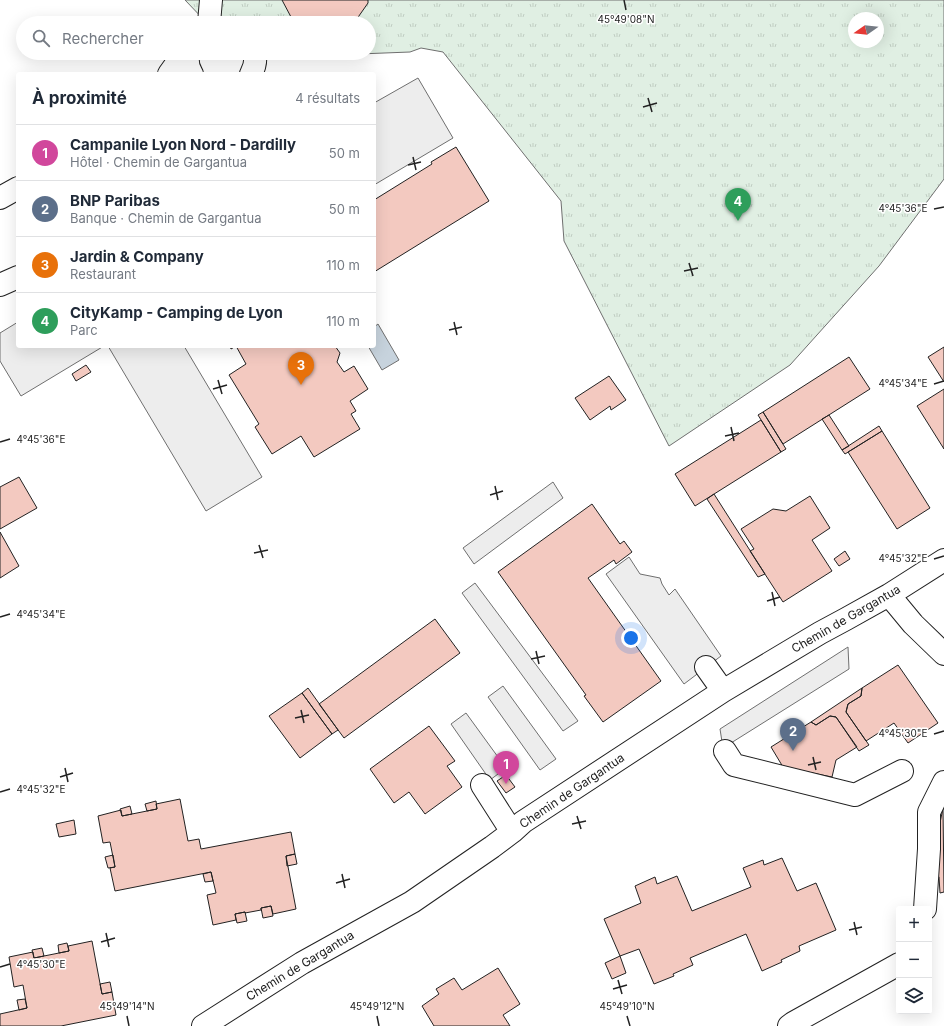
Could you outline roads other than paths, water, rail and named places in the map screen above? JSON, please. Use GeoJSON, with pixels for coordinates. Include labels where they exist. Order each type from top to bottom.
{"type":"FeatureCollection","features":[{"type":"Feature","properties":{"kind":"street"},"geometry":{"type":"LineString","coordinates":[[210,16],[211,0]]}},
{"type":"Feature","properties":{"kind":"street"},"geometry":{"type":"LineString","coordinates":[[170,72],[179,60]]}},
{"type":"Feature","properties":{"kind":"street"},"geometry":{"type":"LineString","coordinates":[[187,60],[191,72]]}},
{"type":"Feature","properties":{"kind":"street"},"geometry":{"type":"LineString","coordinates":[[252,72],[256,60]]}},
{"type":"Feature","properties":{"kind":"street"},"geometry":{"type":"LineString","coordinates":[[0,198],[16,189]]}},
{"type":"Feature","properties":{"kind":"street"},"geometry":{"type":"LineString","coordinates":[[0,284],[16,277]]}},
{"type":"Feature","properties":{"kind":"street","name":"Chemin de Gargantua"},"geometry":{"type":"LineString","coordinates":[[203,1026],[302,963],[412,902],[492,847],[523,822],[723,691],[820,633],[889,595],[944,560]]}},
{"type":"Feature","properties":{"kind":"street"},"geometry":{"type":"LineString","coordinates":[[889,595],[913,624],[944,654]]}},
{"type":"Feature","properties":{"kind":"street"},"geometry":{"type":"LineString","coordinates":[[706,667],[723,691]]}},
{"type":"Feature","properties":{"kind":"street"},"geometry":{"type":"LineString","coordinates":[[725,751],[734,765],[855,795],[902,771]]}},
{"type":"Feature","properties":{"kind":"street"},"geometry":{"type":"LineString","coordinates":[[925,906],[929,849],[929,812],[944,782]]}},
{"type":"Feature","properties":{"kind":"street"},"geometry":{"type":"LineString","coordinates":[[482,785],[512,832]]}},
{"type":"Feature","properties":{"kind":"street"},"geometry":{"type":"LineString","coordinates":[[789,1026],[896,966]]}},
{"type":"Feature","properties":{"kind":"place","name":"CityKamp - Camping de Lyon"},"geometry":{"type":"Point","coordinates":[738,221]}},
{"type":"Feature","properties":{"kind":"place","name":"Jardin & Company"},"geometry":{"type":"Point","coordinates":[301,385]}},
{"type":"Feature","properties":{"kind":"place","name":"BNP Paribas"},"geometry":{"type":"Point","coordinates":[793,751]}},
{"type":"Feature","properties":{"kind":"place","name":"Campanile Lyon Nord - Dardilly"},"geometry":{"type":"Point","coordinates":[506,784]}}]}
